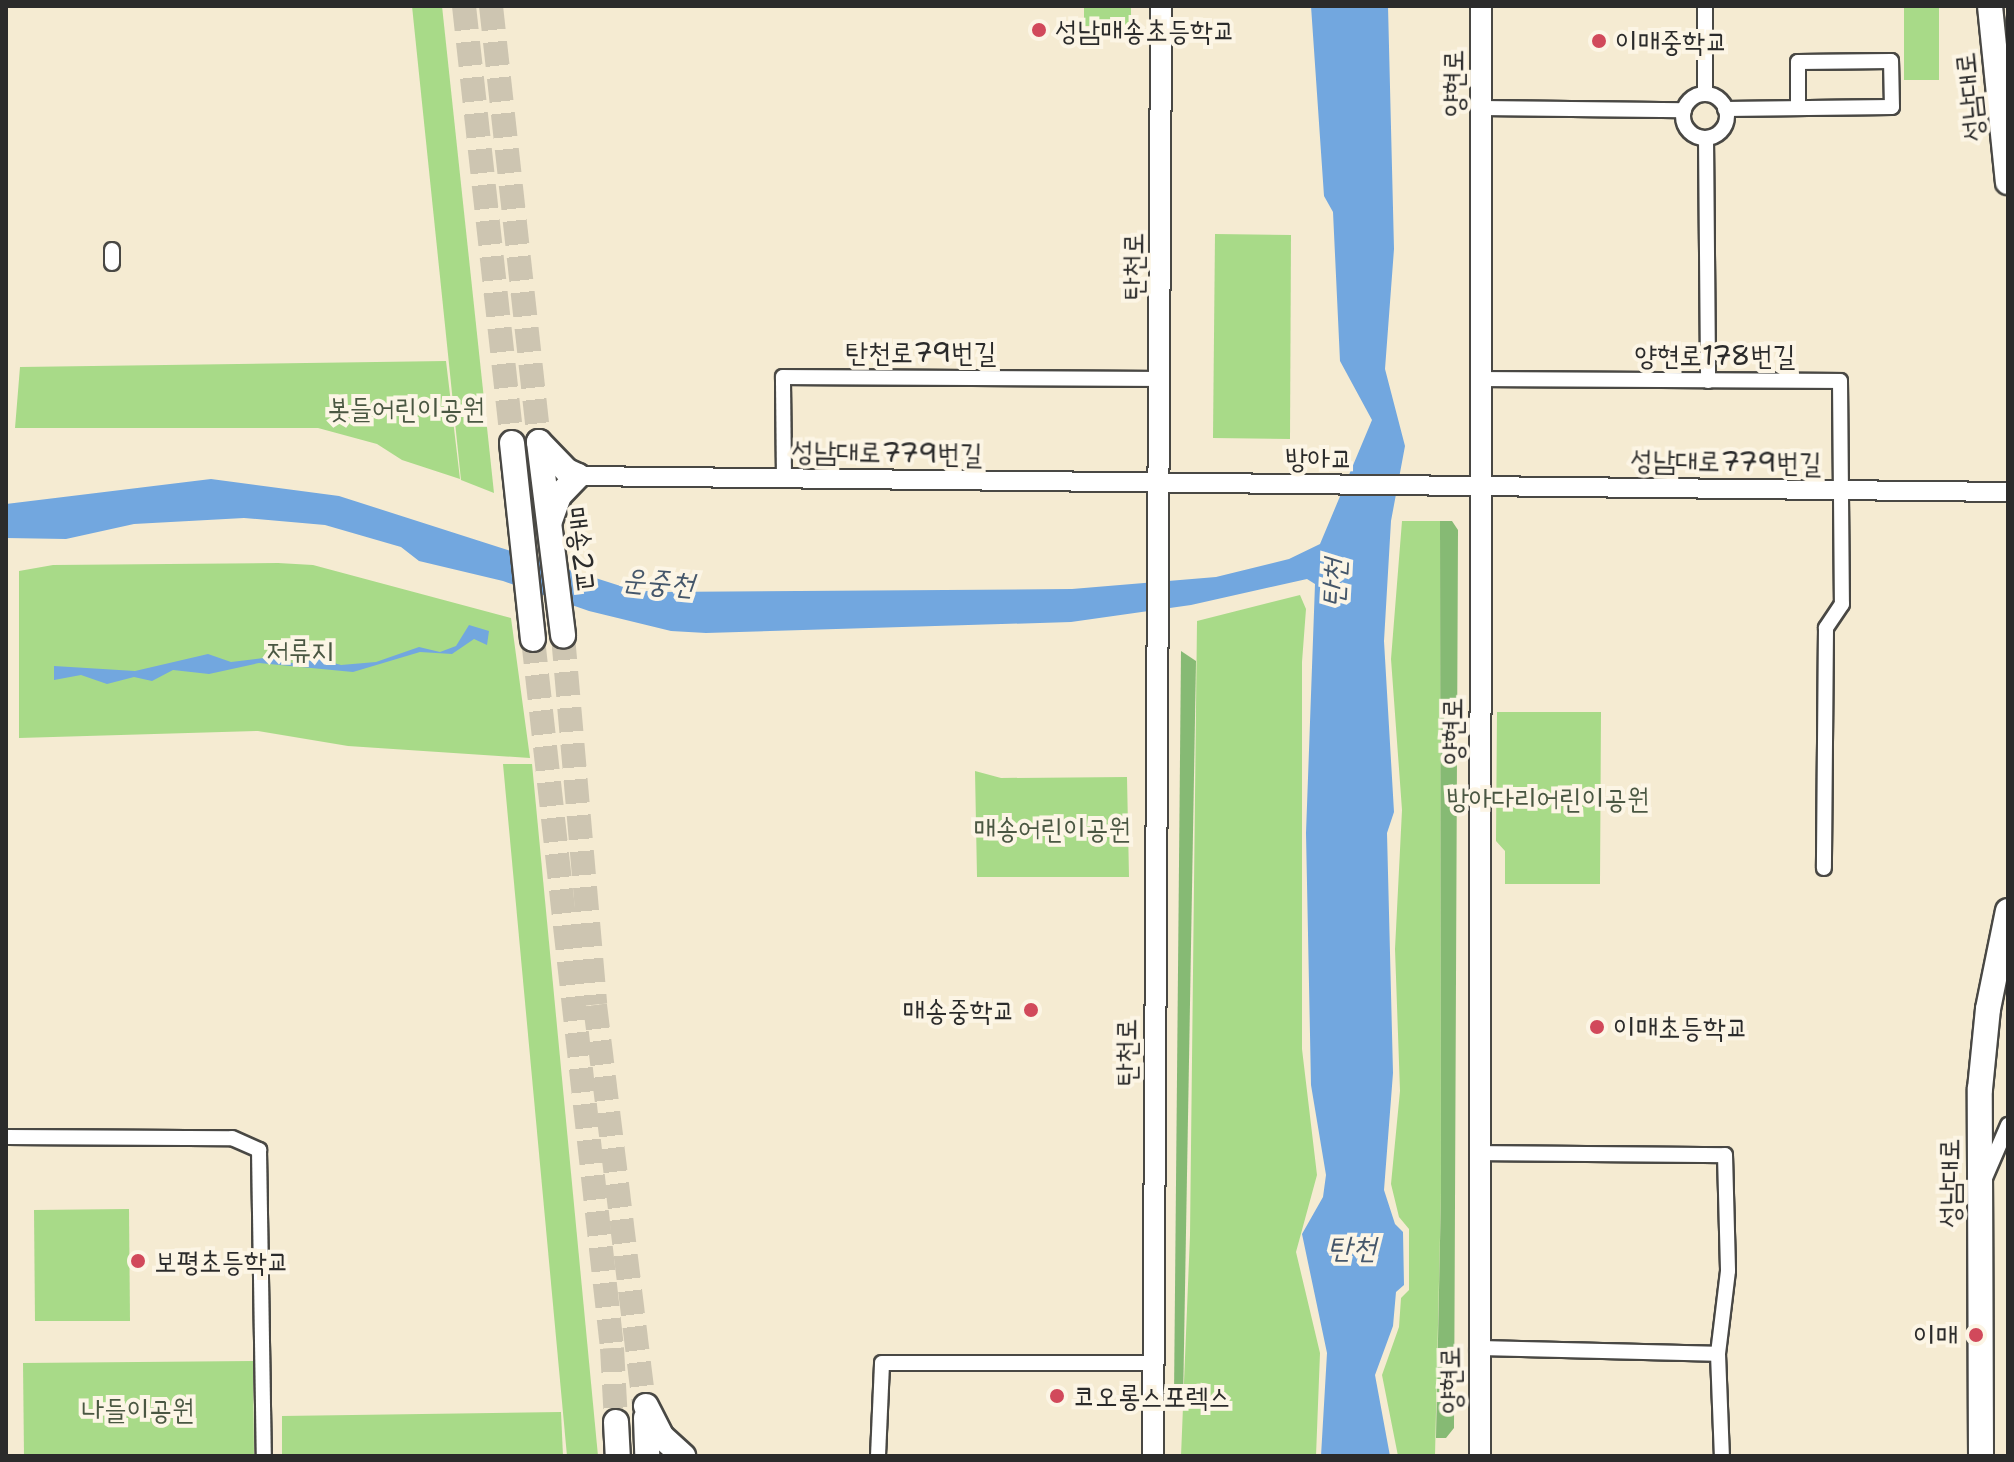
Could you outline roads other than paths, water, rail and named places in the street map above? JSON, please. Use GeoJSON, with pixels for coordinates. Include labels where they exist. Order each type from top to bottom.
{"type":"FeatureCollection","features":[{"type":"Feature","properties":{"kind":"main road","name":"탄천로"},"geometry":{"type":"LineString","coordinates":[[1153,1456],[1161,6]]}},
{"type":"Feature","properties":{"kind":"main road","name":"양현로"},"geometry":{"type":"LineString","coordinates":[[1480,1456],[1477,1153],[1481,6]]}},
{"type":"Feature","properties":{"kind":"main road","name":"성남대로"},"geometry":{"type":"LineString","coordinates":[[1990,6],[2008,182]]}},
{"type":"Feature","properties":{"kind":"main road"},"geometry":{"type":"LineString","coordinates":[[539,442],[559,465],[578,476],[551,490],[539,442]]}},
{"type":"Feature","properties":{"kind":"main road","name":"매송2교"},"geometry":{"type":"LineString","coordinates":[[512,443],[533,639]]}},
{"type":"Feature","properties":{"kind":"main road","name":"매송2교"},"geometry":{"type":"LineString","coordinates":[[551,490],[548,527],[562,630]]}},
{"type":"Feature","properties":{"kind":"main road","name":"성남대로"},"geometry":{"type":"LineString","coordinates":[[1981,1456],[1983,1047],[2008,911]]}},
{"type":"Feature","properties":{"kind":"main road"},"geometry":{"type":"LineString","coordinates":[[616,1422],[618,1456]]}},
{"type":"Feature","properties":{"kind":"main road"},"geometry":{"type":"LineString","coordinates":[[653,1434],[683,1456]]}},
{"type":"Feature","properties":{"kind":"street"},"geometry":{"type":"LineString","coordinates":[[1705,6],[1705,94]]}},
{"type":"Feature","properties":{"kind":"street"},"geometry":{"type":"LineString","coordinates":[[1725,109],[1892,107],[1891,61],[1798,62],[1798,108]]}},
{"type":"Feature","properties":{"kind":"street"},"geometry":{"type":"LineString","coordinates":[[1705,94],[1719,99],[1725,109],[1724,127],[1706,138],[1687,129],[1684,110],[1692,98],[1705,94]]}},
{"type":"Feature","properties":{"kind":"street"},"geometry":{"type":"LineString","coordinates":[[1481,108],[1684,110]]}},
{"type":"Feature","properties":{"kind":"street"},"geometry":{"type":"LineString","coordinates":[[1706,138],[1708,381]]}},
{"type":"Feature","properties":{"kind":"street","name":"탄천로79번길"},"geometry":{"type":"LineString","coordinates":[[784,478],[783,377],[1160,379]]}},
{"type":"Feature","properties":{"kind":"street","name":"양현로178번길"},"geometry":{"type":"LineString","coordinates":[[1481,379],[1840,381],[1842,490]]}},
{"type":"Feature","properties":{"kind":"street","name":"성남대로779번길"},"geometry":{"type":"LineString","coordinates":[[578,476],[1195,485]]}},
{"type":"Feature","properties":{"kind":"street","name":"방아교"},"geometry":{"type":"LineString","coordinates":[[1195,485],[1443,486]]}},
{"type":"Feature","properties":{"kind":"street","name":"성남대로779번길"},"geometry":{"type":"LineString","coordinates":[[1443,486],[2008,492]]}},
{"type":"Feature","properties":{"kind":"street"},"geometry":{"type":"LineString","coordinates":[[1824,868],[1826,628],[1842,604],[1842,490]]}},
{"type":"Feature","properties":{"kind":"street"},"geometry":{"type":"LineString","coordinates":[[1980,1190],[2008,1125]]}},
{"type":"Feature","properties":{"kind":"street"},"geometry":{"type":"LineString","coordinates":[[6,1137],[232,1138],[259,1150],[264,1456]]}},
{"type":"Feature","properties":{"kind":"street"},"geometry":{"type":"LineString","coordinates":[[1477,1153],[1725,1155],[1728,1271],[1718,1354],[1722,1456]]}},
{"type":"Feature","properties":{"kind":"street"},"geometry":{"type":"LineString","coordinates":[[1477,1348],[1718,1354]]}},
{"type":"Feature","properties":{"kind":"street"},"geometry":{"type":"LineString","coordinates":[[878,1456],[882,1363],[1153,1363]]}},
{"type":"Feature","properties":{"kind":"water","name":"탄천"},"geometry":{"type":"Polygon","coordinates":[[[1311,6],[1388,6],[1394,249],[1385,369],[1405,446],[1391,521],[1384,641],[1394,812],[1387,833],[1393,1073],[1384,1190],[1395,1224],[1403,1232],[1404,1285],[1396,1292],[1393,1326],[1375,1375],[1390,1456],[1321,1456],[1327,1353],[1302,1234],[1323,1197],[1326,1175],[1311,1085],[1306,833],[1315,584],[1307,579],[1191,605],[1071,622],[706,633],[671,631],[589,611],[503,581],[419,561],[401,547],[325,525],[244,518],[134,524],[66,539],[6,538],[6,504],[211,479],[339,496],[633,590],[658,592],[1072,589],[1216,577],[1289,559],[1320,544],[1372,420],[1340,361],[1333,212],[1324,196],[1311,6]]]}},
{"type":"Feature","properties":{"kind":"water"},"geometry":{"type":"Polygon","coordinates":[[[469,625],[489,631],[487,645],[474,639],[452,654],[420,652],[353,672],[259,663],[209,674],[173,670],[152,681],[134,677],[107,684],[81,675],[54,680],[54,666],[135,671],[208,654],[231,662],[271,657],[292,663],[320,659],[341,665],[376,662],[419,647],[440,652],[456,646],[469,625]]]}},
{"type":"Feature","properties":{"kind":"tunnel"},"geometry":{"type":"LineString","coordinates":[[464,6],[512,443]]}},
{"type":"Feature","properties":{"kind":"tunnel"},"geometry":{"type":"LineString","coordinates":[[491,6],[539,442]]}},
{"type":"Feature","properties":{"kind":"tunnel"},"geometry":{"type":"LineString","coordinates":[[563,636],[595,1005],[646,1418]]}},
{"type":"Feature","properties":{"kind":"tunnel"},"geometry":{"type":"LineString","coordinates":[[533,639],[612,1348],[616,1422]]}},
{"type":"Feature","properties":{"kind":"place","name":"성남매송초등학교"},"geometry":{"type":"Point","coordinates":[1039,30]}},
{"type":"Feature","properties":{"kind":"place","name":"이매중학교"},"geometry":{"type":"Point","coordinates":[1599,41]}},
{"type":"Feature","properties":{"kind":"place","name":"매송중학교"},"geometry":{"type":"Point","coordinates":[1031,1010]}},
{"type":"Feature","properties":{"kind":"place","name":"이매초등학교"},"geometry":{"type":"Point","coordinates":[1597,1027]}},
{"type":"Feature","properties":{"kind":"place","name":"보평초등학교"},"geometry":{"type":"Point","coordinates":[138,1261]}},
{"type":"Feature","properties":{"kind":"place","name":"이매"},"geometry":{"type":"Point","coordinates":[1976,1335]}},
{"type":"Feature","properties":{"kind":"place","name":"코오롱스포렉스"},"geometry":{"type":"Point","coordinates":[1057,1396]}},
{"type":"Feature","properties":{"kind":"park label","name":"봇들어린이공원"},"geometry":{"type":"Point","coordinates":[406,408]}},
{"type":"Feature","properties":{"kind":"park label","name":"저류지"},"geometry":{"type":"Point","coordinates":[300,650]}},
{"type":"Feature","properties":{"kind":"park label","name":"방아다리어린이공원"},"geometry":{"type":"Point","coordinates":[1548,798]}},
{"type":"Feature","properties":{"kind":"park label","name":"매송어린이공원"},"geometry":{"type":"Point","coordinates":[1052,828]}},
{"type":"Feature","properties":{"kind":"park label","name":"나들이공원"},"geometry":{"type":"Point","coordinates":[138,1409]}},
{"type":"Feature","properties":{"kind":"water label","name":"운중천"},"geometry":{"type":"Point","coordinates":[658,582]}}]}
